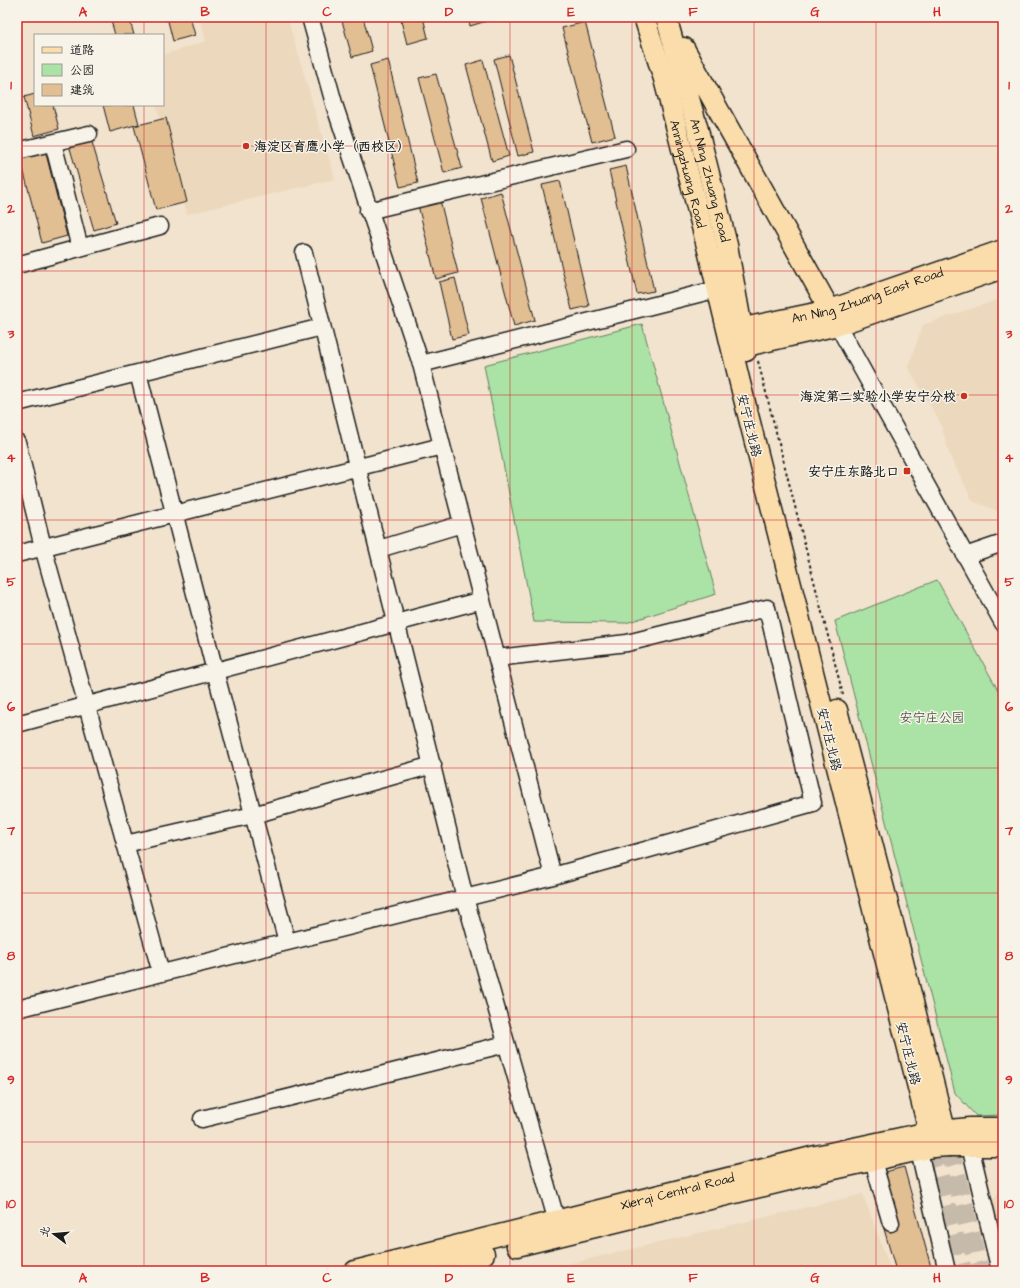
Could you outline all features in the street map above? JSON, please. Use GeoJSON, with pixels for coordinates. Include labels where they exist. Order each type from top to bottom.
{"type":"FeatureCollection","features":[{"type":"Feature","properties":{"kind":"main road","name":"Anningzhuang Road"},"geometry":{"type":"LineString","coordinates":[[644,17],[664,79],[718,289],[737,339]]}},
{"type":"Feature","properties":{"kind":"main road","name":"An Ning Zhuang Road"},"geometry":{"type":"LineString","coordinates":[[667,17],[834,317]]}},
{"type":"Feature","properties":{"kind":"main road","name":"An Ning Zhuang Road"},"geometry":{"type":"LineString","coordinates":[[667,17],[727,245],[737,339]]}},
{"type":"Feature","properties":{"kind":"main road","name":"An Ning Zhuang East Road"},"geometry":{"type":"LineString","coordinates":[[834,317],[1003,250]]}},
{"type":"Feature","properties":{"kind":"main road","name":"An Ning Zhuang East Road"},"geometry":{"type":"LineString","coordinates":[[737,339],[834,317],[1003,268]]}},
{"type":"Feature","properties":{"kind":"main road","name":"安宁庄北路"},"geometry":{"type":"LineString","coordinates":[[737,339],[935,1141]]}},
{"type":"Feature","properties":{"kind":"main road","name":"Xierqi Central Road"},"geometry":{"type":"LineString","coordinates":[[355,1271],[816,1156],[935,1141],[1003,1128]]}},
{"type":"Feature","properties":{"kind":"main road","name":"Xierqi Central Road"},"geometry":{"type":"LineString","coordinates":[[416,1271],[834,1169],[873,1161],[935,1141],[970,1146],[1003,1146]]}},
{"type":"Feature","properties":{"kind":"street"},"geometry":{"type":"LineString","coordinates":[[310,17],[335,107],[368,211],[421,364],[553,876]]}},
{"type":"Feature","properties":{"kind":"street"},"geometry":{"type":"LineString","coordinates":[[17,152],[89,134]]}},
{"type":"Feature","properties":{"kind":"street"},"geometry":{"type":"LineString","coordinates":[[53,142],[80,248]]}},
{"type":"Feature","properties":{"kind":"street"},"geometry":{"type":"LineString","coordinates":[[368,211],[626,149]]}},
{"type":"Feature","properties":{"kind":"street"},"geometry":{"type":"LineString","coordinates":[[18,263],[160,226]]}},
{"type":"Feature","properties":{"kind":"street"},"geometry":{"type":"LineString","coordinates":[[304,253],[398,623],[465,898],[556,1222]]}},
{"type":"Feature","properties":{"kind":"street"},"geometry":{"type":"LineString","coordinates":[[421,364],[718,289]]}},
{"type":"Feature","properties":{"kind":"street","name":"An Ning Zhuang Road"},"geometry":{"type":"LineString","coordinates":[[834,317],[1003,624]]}},
{"type":"Feature","properties":{"kind":"street"},"geometry":{"type":"LineString","coordinates":[[17,403],[322,327]]}},
{"type":"Feature","properties":{"kind":"street"},"geometry":{"type":"LineString","coordinates":[[138,373],[287,942]]}},
{"type":"Feature","properties":{"kind":"street"},"geometry":{"type":"LineString","coordinates":[[17,442],[86,705],[161,973]]}},
{"type":"Feature","properties":{"kind":"street"},"geometry":{"type":"LineString","coordinates":[[17,554],[442,446]]}},
{"type":"Feature","properties":{"kind":"street"},"geometry":{"type":"LineString","coordinates":[[379,548],[462,524]]}},
{"type":"Feature","properties":{"kind":"street"},"geometry":{"type":"LineString","coordinates":[[965,556],[1003,543]]}},
{"type":"Feature","properties":{"kind":"street"},"geometry":{"type":"LineString","coordinates":[[17,724],[482,600]]}},
{"type":"Feature","properties":{"kind":"street"},"geometry":{"type":"LineString","coordinates":[[17,1009],[553,876],[813,803],[767,608],[627,643],[497,658]]}},
{"type":"Feature","properties":{"kind":"street"},"geometry":{"type":"LineString","coordinates":[[125,844],[253,815],[433,765]]}},
{"type":"Feature","properties":{"kind":"street"},"geometry":{"type":"LineString","coordinates":[[202,1119],[506,1044]]}},
{"type":"Feature","properties":{"kind":"street"},"geometry":{"type":"LineString","coordinates":[[935,1141],[947,1271]]}},
{"type":"Feature","properties":{"kind":"street"},"geometry":{"type":"LineString","coordinates":[[970,1146],[1000,1271]]}},
{"type":"Feature","properties":{"kind":"street"},"geometry":{"type":"LineString","coordinates":[[873,1161],[891,1223]]}},
{"type":"Feature","properties":{"kind":"shaded area","name":"海淀区育鹰小学（西校区）"},"geometry":{"type":"Polygon","coordinates":[[[199,17],[287,17],[335,179],[187,214],[156,106],[164,106],[164,55],[206,41],[199,17]]]}},
{"type":"Feature","properties":{"kind":"shaded area","name":"海淀第二实验小学安宁分校"},"geometry":{"type":"Polygon","coordinates":[[[1003,298],[1003,513],[973,501],[950,456],[941,424],[908,367],[923,325],[1003,298]]]}},
{"type":"Feature","properties":{"kind":"shaded area"},"geometry":{"type":"Polygon","coordinates":[[[1003,1185],[1003,1253],[991,1203],[1003,1185]]]}},
{"type":"Feature","properties":{"kind":"shaded area"},"geometry":{"type":"Polygon","coordinates":[[[863,1194],[891,1271],[539,1271],[863,1194]]]}},
{"type":"Feature","properties":{"kind":"green space"},"geometry":{"type":"Polygon","coordinates":[[[642,324],[716,594],[626,623],[534,622],[484,365],[642,324]]]}},
{"type":"Feature","properties":{"kind":"green space","name":"安宁庄公园"},"geometry":{"type":"Polygon","coordinates":[[[937,580],[1003,699],[1003,1115],[976,1116],[955,1093],[835,621],[937,580]]]}},
{"type":"Feature","properties":{"kind":"building"},"geometry":{"type":"Polygon","coordinates":[[[110,17],[129,17],[134,34],[115,34],[110,17]]]}},
{"type":"Feature","properties":{"kind":"building"},"geometry":{"type":"Polygon","coordinates":[[[167,17],[190,17],[195,35],[173,41],[167,17]]]}},
{"type":"Feature","properties":{"kind":"building"},"geometry":{"type":"Polygon","coordinates":[[[341,17],[363,17],[372,51],[352,57],[341,17]]]}},
{"type":"Feature","properties":{"kind":"building"},"geometry":{"type":"Polygon","coordinates":[[[400,17],[423,17],[428,38],[407,44],[400,17]]]}},
{"type":"Feature","properties":{"kind":"building"},"geometry":{"type":"Polygon","coordinates":[[[468,17],[492,17],[493,19],[470,26],[468,17]]]}},
{"type":"Feature","properties":{"kind":"building"},"geometry":{"type":"Polygon","coordinates":[[[585,22],[615,136],[592,142],[562,28],[585,22]]]}},
{"type":"Feature","properties":{"kind":"building"},"geometry":{"type":"Polygon","coordinates":[[[509,55],[534,152],[518,156],[494,59],[509,55]]]}},
{"type":"Feature","properties":{"kind":"building"},"geometry":{"type":"Polygon","coordinates":[[[388,60],[418,183],[400,187],[370,65],[388,60]]]}},
{"type":"Feature","properties":{"kind":"building"},"geometry":{"type":"Polygon","coordinates":[[[483,60],[509,156],[492,161],[466,65],[483,60]]]}},
{"type":"Feature","properties":{"kind":"building"},"geometry":{"type":"Polygon","coordinates":[[[436,74],[462,168],[444,173],[419,78],[436,74]]]}},
{"type":"Feature","properties":{"kind":"building"},"geometry":{"type":"Polygon","coordinates":[[[34,94],[34,106],[53,106],[59,129],[34,136],[24,97],[34,94]]]}},
{"type":"Feature","properties":{"kind":"building"},"geometry":{"type":"Polygon","coordinates":[[[103,106],[134,106],[139,124],[110,132],[103,106]]]}},
{"type":"Feature","properties":{"kind":"building"},"geometry":{"type":"Polygon","coordinates":[[[166,118],[187,202],[156,210],[134,126],[166,118]]]}},
{"type":"Feature","properties":{"kind":"building"},"geometry":{"type":"Polygon","coordinates":[[[91,139],[116,223],[94,230],[69,145],[91,139]]]}},
{"type":"Feature","properties":{"kind":"building"},"geometry":{"type":"Polygon","coordinates":[[[45,150],[67,236],[42,243],[20,157],[45,150]]]}},
{"type":"Feature","properties":{"kind":"building"},"geometry":{"type":"Polygon","coordinates":[[[626,166],[654,291],[637,294],[609,170],[626,166]]]}},
{"type":"Feature","properties":{"kind":"building"},"geometry":{"type":"Polygon","coordinates":[[[560,181],[589,306],[572,310],[542,185],[560,181]]]}},
{"type":"Feature","properties":{"kind":"building"},"geometry":{"type":"Polygon","coordinates":[[[501,192],[535,320],[514,326],[481,198],[501,192]]]}},
{"type":"Feature","properties":{"kind":"building"},"geometry":{"type":"Polygon","coordinates":[[[440,200],[458,273],[436,279],[418,205],[440,200]]]}},
{"type":"Feature","properties":{"kind":"building"},"geometry":{"type":"Polygon","coordinates":[[[455,278],[469,335],[452,339],[439,282],[455,278]]]}},
{"type":"Feature","properties":{"kind":"building"},"geometry":{"type":"Polygon","coordinates":[[[904,1167],[932,1271],[896,1271],[869,1176],[904,1167]]]}},
{"type":"Feature","properties":{"kind":"tunnel"},"geometry":{"type":"LineString","coordinates":[[949,1146],[979,1271]]}},
{"type":"Feature","properties":{"kind":"tunnel"},"geometry":{"type":"LineString","coordinates":[[933,1147],[962,1271]]}},
{"type":"Feature","properties":{"kind":"place","name":"海淀区育鹰小学（西校区）"},"geometry":{"type":"Point","coordinates":[246,146]}},
{"type":"Feature","properties":{"kind":"place","name":"海淀第二实验小学安宁分校"},"geometry":{"type":"Point","coordinates":[964,396]}},
{"type":"Feature","properties":{"kind":"place","name":"安宁庄东路北口"},"geometry":{"type":"Point","coordinates":[907,471]}}]}
